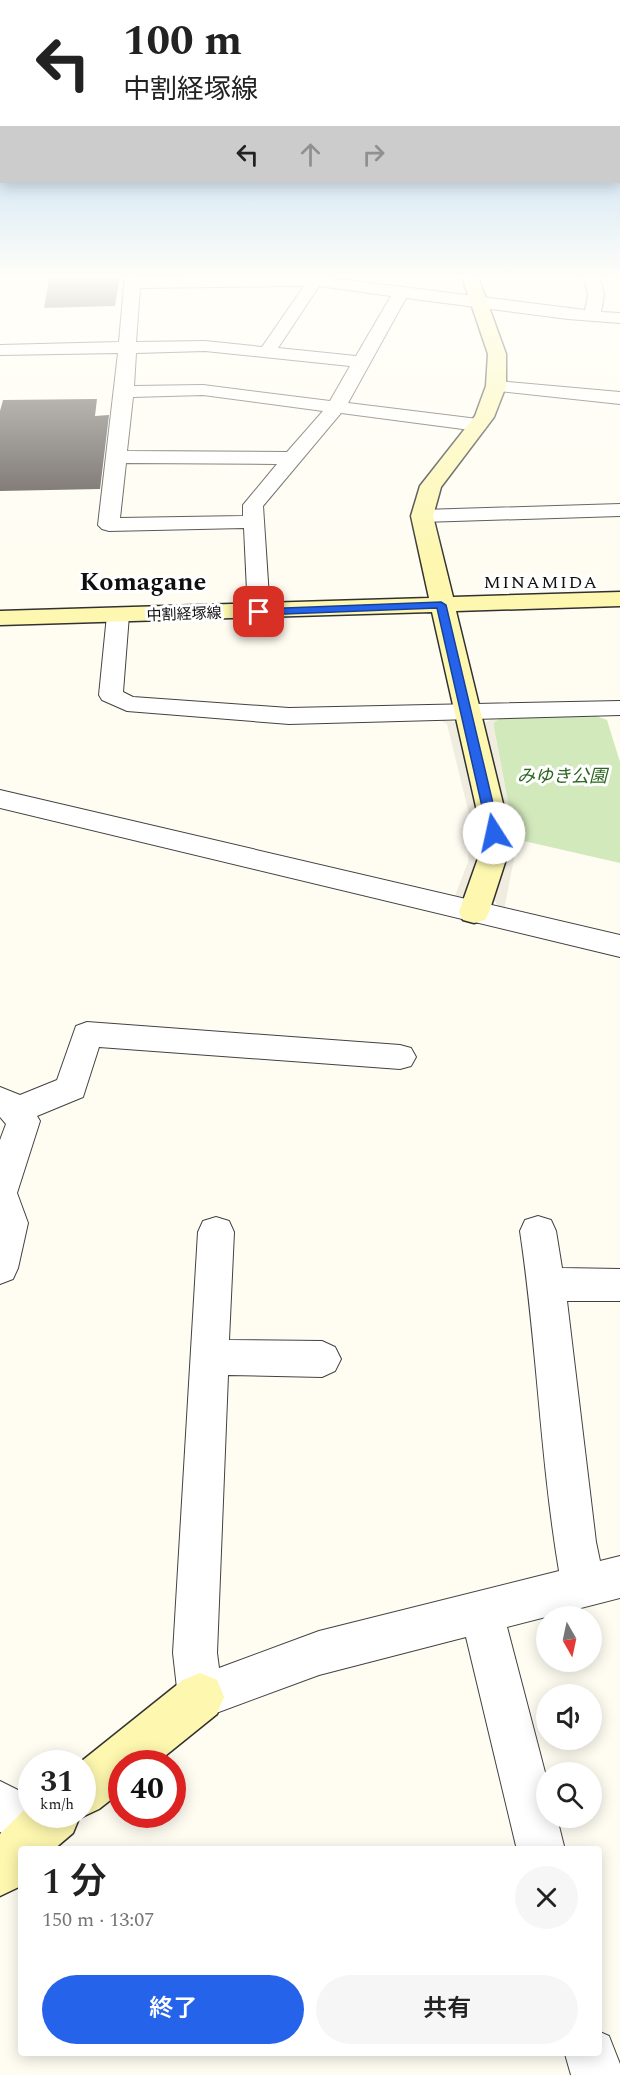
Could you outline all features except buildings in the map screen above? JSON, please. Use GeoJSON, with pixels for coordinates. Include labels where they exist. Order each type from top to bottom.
{"type":"FeatureCollection","features":[{"type":"Feature","properties":{"kind":"street"},"geometry":{"type":"LineString","coordinates":[[125,371],[109,525],[253,522]]}},
{"type":"Feature","properties":{"kind":"street"},"geometry":{"type":"LineString","coordinates":[[259,612],[253,505],[336,407],[355,371]]}},
{"type":"Feature","properties":{"kind":"street"},"geometry":{"type":"LineString","coordinates":[[474,912],[496,847],[493,820],[422,516],[431,486],[484,417],[496,386],[497,371]]}},
{"type":"Feature","properties":{"kind":"street"},"geometry":{"type":"LineString","coordinates":[[496,386],[620,398]]}},
{"type":"Feature","properties":{"kind":"street"},"geometry":{"type":"LineString","coordinates":[[124,392],[203,390],[478,425]]}},
{"type":"Feature","properties":{"kind":"street"},"geometry":{"type":"LineString","coordinates":[[117,458],[291,458]]}},
{"type":"Feature","properties":{"kind":"street"},"geometry":{"type":"LineString","coordinates":[[422,516],[618,506]]}},
{"type":"Feature","properties":{"kind":"street","name":"中割経塚線"},"geometry":{"type":"LineString","coordinates":[[0,618],[259,612],[620,599]]}},
{"type":"Feature","properties":{"kind":"street"},"geometry":{"type":"LineString","coordinates":[[118,615],[111,695],[127,704],[289,716],[467,713],[618,714]]}},
{"type":"Feature","properties":{"kind":"street"},"geometry":{"type":"LineString","coordinates":[[0,799],[620,946]]}},
{"type":"Feature","properties":{"kind":"street"},"geometry":{"type":"LineString","coordinates":[[7,1106],[70,1088],[87,1034],[400,1058]]}},
{"type":"Feature","properties":{"kind":"street"},"geometry":{"type":"LineString","coordinates":[[0,1268],[10,1223],[0,1193],[23,1121],[7,1106]]}},
{"type":"Feature","properties":{"kind":"street"},"geometry":{"type":"LineString","coordinates":[[96,1781],[200,1697],[319,1653],[602,1582],[574,1543],[548,1284],[538,1231]]}},
{"type":"Feature","properties":{"kind":"street"},"geometry":{"type":"LineString","coordinates":[[200,1697],[195,1653],[216,1232]]}},
{"type":"Feature","properties":{"kind":"street"},"geometry":{"type":"LineString","coordinates":[[548,1284],[620,1285]]}},
{"type":"Feature","properties":{"kind":"street"},"geometry":{"type":"LineString","coordinates":[[210,1358],[322,1359]]}},
{"type":"Feature","properties":{"kind":"street"},"geometry":{"type":"LineString","coordinates":[[482,1612],[540,1846]]}},
{"type":"Feature","properties":{"kind":"street"},"geometry":{"type":"LineString","coordinates":[[0,1871],[24,1828]]}},
{"type":"Feature","properties":{"kind":"street"},"geometry":{"type":"LineString","coordinates":[[592,2056],[597,2075]]}},
{"type":"Feature","properties":{"kind":"green space","name":"みゆき公園"},"geometry":{"type":"Polygon","coordinates":[[[594,715],[607,720],[620,762],[620,863],[515,839],[493,723],[500,718],[594,715]]]}},
{"type":"Feature","properties":{"kind":"shaded area"},"geometry":{"type":"Polygon","coordinates":[[[438,719],[456,722],[480,824],[480,851],[469,893],[453,901],[468,862],[471,822],[447,724],[438,719]]]}},
{"type":"Feature","properties":{"kind":"shaded area"},"geometry":{"type":"Polygon","coordinates":[[[492,719],[497,720],[493,724],[515,839],[515,853],[504,911],[494,900],[508,852],[506,822],[484,723],[492,719]]]}},
{"type":"Feature","properties":{"kind":"district","name":"Komagane"},"geometry":{"type":"Point","coordinates":[143,581]}},
{"type":"Feature","properties":{"kind":"district","name":"MINAMIDA"},"geometry":{"type":"Point","coordinates":[541,582]}},
{"type":"Feature","properties":{"kind":"route"},"geometry":{"type":"LineString","coordinates":[[259,612],[441,605],[493,820],[494,833]]}}]}
